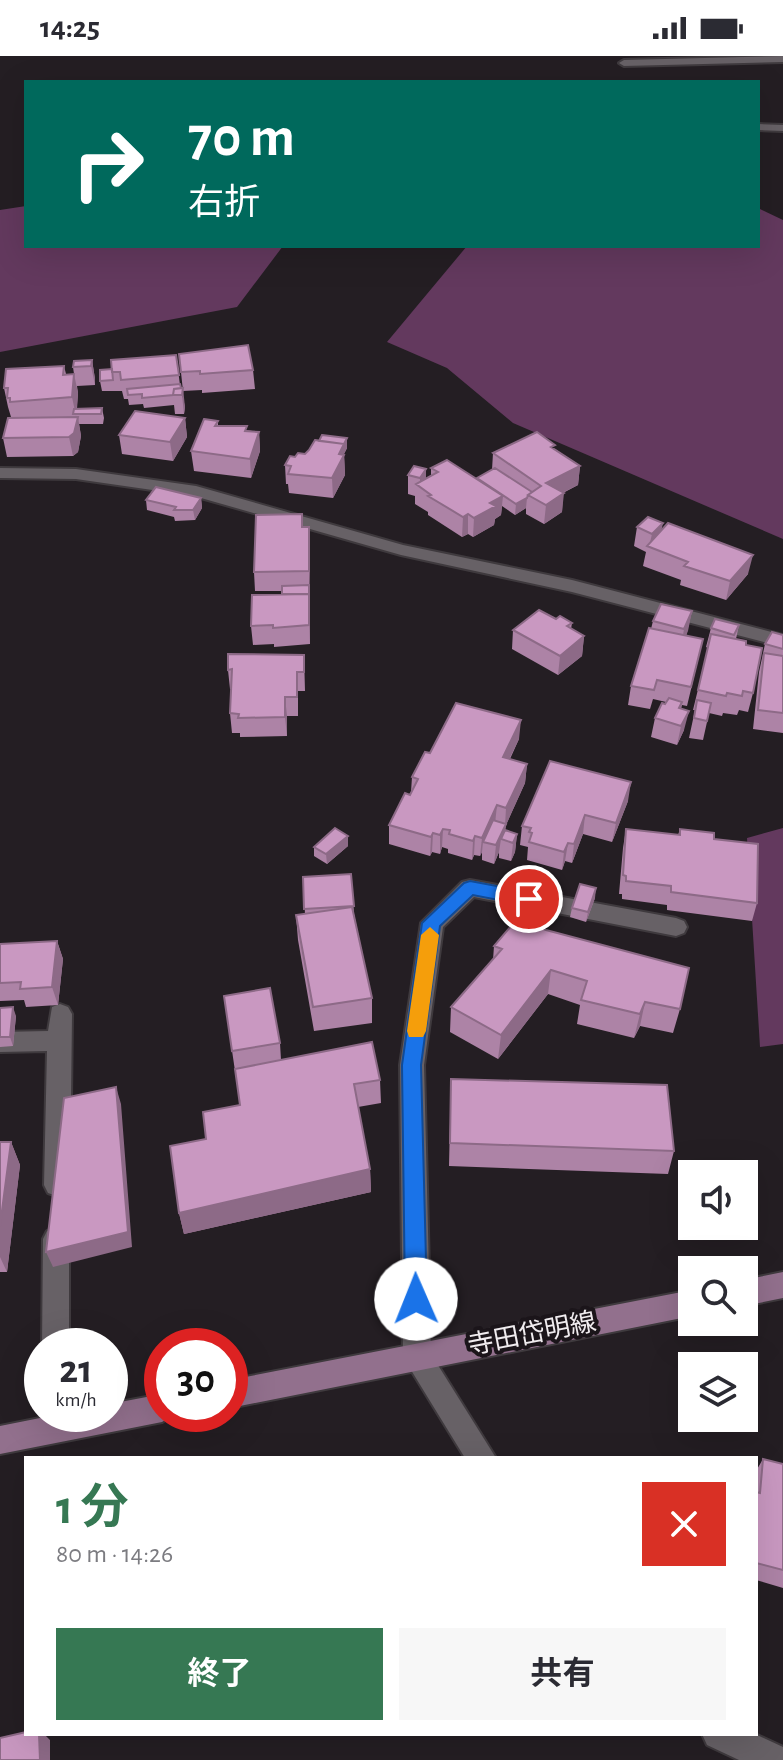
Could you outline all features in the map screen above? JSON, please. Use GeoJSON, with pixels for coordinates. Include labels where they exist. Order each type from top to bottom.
{"type":"FeatureCollection","features":[{"type":"Feature","properties":{"kind":"main road"},"geometry":{"type":"LineString","coordinates":[[758,1290],[783,1285]]}},
{"type":"Feature","properties":{"kind":"main road","name":"寺田岱明線"},"geometry":{"type":"LineString","coordinates":[[248,1390],[678,1306]]}},
{"type":"Feature","properties":{"kind":"main road"},"geometry":{"type":"LineString","coordinates":[[0,1440],[24,1432]]}},
{"type":"Feature","properties":{"kind":"street"},"geometry":{"type":"LineString","coordinates":[[0,473],[76,474],[196,491],[401,550],[572,586],[783,641]]}},
{"type":"Feature","properties":{"kind":"street"},"geometry":{"type":"LineString","coordinates":[[481,1456],[417,1357],[412,1065],[432,923],[470,888],[676,927]]}},
{"type":"Feature","properties":{"kind":"street"},"geometry":{"type":"LineString","coordinates":[[55,1328],[60,1014]]}},
{"type":"Feature","properties":{"kind":"street"},"geometry":{"type":"LineString","coordinates":[[0,1042],[59,1041]]}},
{"type":"Feature","properties":{"kind":"street"},"geometry":{"type":"LineString","coordinates":[[722,1736],[776,1760]]}},
{"type":"Feature","properties":{"kind":"lane"},"geometry":{"type":"LineString","coordinates":[[625,64],[783,59]]}},
{"type":"Feature","properties":{"kind":"lane"},"geometry":{"type":"LineString","coordinates":[[760,127],[783,128]]}},
{"type":"Feature","properties":{"kind":"shaded area"},"geometry":{"type":"Polygon","coordinates":[[[24,206],[24,248],[281,248],[237,307],[0,352],[0,210],[24,206]]]}},
{"type":"Feature","properties":{"kind":"shaded area"},"geometry":{"type":"Polygon","coordinates":[[[760,209],[783,220],[783,539],[513,423],[447,368],[387,342],[465,248],[760,248],[760,209]]]}},
{"type":"Feature","properties":{"kind":"shaded area"},"geometry":{"type":"Polygon","coordinates":[[[783,828],[783,1044],[760,1047],[747,838],[783,828]]]}},
{"type":"Feature","properties":{"kind":"building"},"geometry":{"type":"Polygon","coordinates":[[[248,345],[253,370],[200,374],[200,371],[181,372],[179,354],[248,345]]]}},
{"type":"Feature","properties":{"kind":"building"},"geometry":{"type":"Polygon","coordinates":[[[176,355],[179,375],[121,380],[120,372],[112,372],[111,360],[176,355]]]}},
{"type":"Feature","properties":{"kind":"building"},"geometry":{"type":"Polygon","coordinates":[[[92,360],[91,366],[73,367],[74,361],[92,360]]]}},
{"type":"Feature","properties":{"kind":"building"},"geometry":{"type":"Polygon","coordinates":[[[64,366],[63,375],[74,374],[72,397],[10,402],[7,398],[8,388],[4,388],[6,369],[64,366]]]}},
{"type":"Feature","properties":{"kind":"building"},"geometry":{"type":"Polygon","coordinates":[[[112,369],[113,380],[100,381],[100,370],[112,369]]]}},
{"type":"Feature","properties":{"kind":"building"},"geometry":{"type":"Polygon","coordinates":[[[180,384],[181,388],[174,389],[173,395],[142,398],[142,394],[128,395],[127,389],[180,384]]]}},
{"type":"Feature","properties":{"kind":"building"},"geometry":{"type":"Polygon","coordinates":[[[183,388],[182,395],[173,395],[174,389],[183,388]]]}},
{"type":"Feature","properties":{"kind":"building"},"geometry":{"type":"Polygon","coordinates":[[[102,408],[101,414],[73,414],[74,409],[102,408]]]}},
{"type":"Feature","properties":{"kind":"building"},"geometry":{"type":"Polygon","coordinates":[[[135,411],[185,418],[170,442],[119,435],[135,411]]]}},
{"type":"Feature","properties":{"kind":"building"},"geometry":{"type":"Polygon","coordinates":[[[78,417],[74,433],[69,437],[3,438],[8,418],[78,417]]]}},
{"type":"Feature","properties":{"kind":"building"},"geometry":{"type":"Polygon","coordinates":[[[204,419],[218,421],[215,426],[247,426],[245,431],[259,432],[250,459],[191,451],[204,419]]]}},
{"type":"Feature","properties":{"kind":"building"},"geometry":{"type":"Polygon","coordinates":[[[537,432],[555,445],[551,447],[580,466],[546,483],[564,493],[546,505],[528,495],[541,486],[493,453],[537,432]]]}},
{"type":"Feature","properties":{"kind":"building"},"geometry":{"type":"Polygon","coordinates":[[[322,435],[347,438],[344,444],[319,441],[322,435]]]}},
{"type":"Feature","properties":{"kind":"building"},"geometry":{"type":"Polygon","coordinates":[[[315,440],[344,444],[339,454],[344,455],[332,478],[288,474],[291,466],[285,465],[290,456],[305,454],[315,440]]]}},
{"type":"Feature","properties":{"kind":"building"},"geometry":{"type":"Polygon","coordinates":[[[447,460],[503,496],[490,503],[496,506],[474,518],[468,514],[463,517],[428,496],[431,495],[416,484],[438,472],[431,468],[447,460]]]}},
{"type":"Feature","properties":{"kind":"building"},"geometry":{"type":"Polygon","coordinates":[[[414,466],[426,469],[420,478],[408,475],[414,466]]]}},
{"type":"Feature","properties":{"kind":"building"},"geometry":{"type":"Polygon","coordinates":[[[495,468],[532,492],[516,504],[477,478],[495,468]]]}},
{"type":"Feature","properties":{"kind":"building"},"geometry":{"type":"Polygon","coordinates":[[[156,487],[201,498],[193,510],[174,510],[176,507],[146,500],[156,487]]]}},
{"type":"Feature","properties":{"kind":"building"},"geometry":{"type":"Polygon","coordinates":[[[302,514],[302,527],[309,527],[309,571],[254,572],[256,515],[302,514]]]}},
{"type":"Feature","properties":{"kind":"building"},"geometry":{"type":"Polygon","coordinates":[[[648,517],[663,523],[652,534],[637,527],[648,517]]]}},
{"type":"Feature","properties":{"kind":"building"},"geometry":{"type":"Polygon","coordinates":[[[668,523],[753,555],[730,581],[684,566],[688,562],[647,546],[668,523]]]}},
{"type":"Feature","properties":{"kind":"building"},"geometry":{"type":"Polygon","coordinates":[[[309,585],[309,594],[282,594],[282,586],[309,585]]]}},
{"type":"Feature","properties":{"kind":"building"},"geometry":{"type":"Polygon","coordinates":[[[309,594],[309,625],[251,626],[252,595],[309,594]]]}},
{"type":"Feature","properties":{"kind":"building"},"geometry":{"type":"Polygon","coordinates":[[[661,604],[692,611],[684,629],[653,621],[661,604]]]}},
{"type":"Feature","properties":{"kind":"building"},"geometry":{"type":"Polygon","coordinates":[[[539,610],[556,619],[560,616],[572,623],[567,626],[584,636],[560,656],[513,630],[539,610]]]}},
{"type":"Feature","properties":{"kind":"building"},"geometry":{"type":"Polygon","coordinates":[[[715,619],[739,625],[734,635],[711,628],[715,619]]]}},
{"type":"Feature","properties":{"kind":"building"},"geometry":{"type":"Polygon","coordinates":[[[649,628],[703,639],[691,687],[657,680],[654,690],[631,686],[649,628]]]}},
{"type":"Feature","properties":{"kind":"building"},"geometry":{"type":"Polygon","coordinates":[[[772,632],[783,635],[783,649],[765,644],[772,632]]]}},
{"type":"Feature","properties":{"kind":"building"},"geometry":{"type":"Polygon","coordinates":[[[711,634],[746,641],[746,645],[762,648],[753,693],[743,691],[742,696],[727,693],[726,696],[698,690],[711,634]]]}},
{"type":"Feature","properties":{"kind":"building"},"geometry":{"type":"Polygon","coordinates":[[[764,653],[783,656],[783,713],[758,710],[764,653]]]}},
{"type":"Feature","properties":{"kind":"building"},"geometry":{"type":"Polygon","coordinates":[[[228,654],[304,655],[304,672],[297,672],[297,697],[285,697],[285,717],[238,718],[239,714],[230,713],[232,669],[228,670],[228,654]]]}},
{"type":"Feature","properties":{"kind":"building"},"geometry":{"type":"Polygon","coordinates":[[[669,698],[682,702],[679,708],[689,711],[681,726],[655,718],[662,703],[665,704],[669,698]]]}},
{"type":"Feature","properties":{"kind":"building"},"geometry":{"type":"Polygon","coordinates":[[[697,700],[711,703],[707,721],[694,718],[697,700]]]}},
{"type":"Feature","properties":{"kind":"building"},"geometry":{"type":"Polygon","coordinates":[[[456,703],[521,720],[503,757],[527,764],[506,808],[497,805],[482,838],[475,836],[473,841],[449,834],[450,830],[443,829],[440,835],[433,833],[431,837],[389,825],[405,793],[410,795],[418,779],[412,777],[425,752],[430,753],[456,703]]]}},
{"type":"Feature","properties":{"kind":"building"},"geometry":{"type":"Polygon","coordinates":[[[550,761],[631,782],[616,823],[585,815],[574,844],[568,843],[564,852],[529,842],[531,828],[522,826],[550,761]]]}},
{"type":"Feature","properties":{"kind":"building"},"geometry":{"type":"Polygon","coordinates":[[[493,820],[506,824],[496,845],[483,842],[493,820]]]}},
{"type":"Feature","properties":{"kind":"building"},"geometry":{"type":"Polygon","coordinates":[[[335,828],[348,836],[326,854],[314,847],[335,828]]]}},
{"type":"Feature","properties":{"kind":"building"},"geometry":{"type":"Polygon","coordinates":[[[626,829],[680,835],[680,829],[714,833],[714,839],[758,844],[757,903],[671,892],[671,886],[626,881],[623,875],[626,829]]]}},
{"type":"Feature","properties":{"kind":"building"},"geometry":{"type":"Polygon","coordinates":[[[505,830],[517,834],[513,843],[501,839],[505,830]]]}},
{"type":"Feature","properties":{"kind":"building"},"geometry":{"type":"Polygon","coordinates":[[[351,874],[354,906],[304,909],[303,877],[351,874]]]}},
{"type":"Feature","properties":{"kind":"building"},"geometry":{"type":"Polygon","coordinates":[[[580,884],[596,888],[588,912],[572,908],[580,884]]]}},
{"type":"Feature","properties":{"kind":"building"},"geometry":{"type":"Polygon","coordinates":[[[352,907],[372,998],[313,1007],[296,915],[352,907]]]}},
{"type":"Feature","properties":{"kind":"building"},"geometry":{"type":"Polygon","coordinates":[[[518,918],[546,930],[689,968],[680,1009],[645,1002],[640,1014],[581,1000],[587,981],[551,970],[501,1035],[451,1007],[502,949],[494,946],[518,918]]]}},
{"type":"Feature","properties":{"kind":"building"},"geometry":{"type":"Polygon","coordinates":[[[57,941],[52,987],[20,989],[21,982],[0,983],[0,944],[57,941]]]}},
{"type":"Feature","properties":{"kind":"building"},"geometry":{"type":"Polygon","coordinates":[[[270,988],[280,1043],[232,1051],[224,996],[270,988]]]}},
{"type":"Feature","properties":{"kind":"building"},"geometry":{"type":"Polygon","coordinates":[[[13,1007],[10,1037],[0,1037],[0,1008],[13,1007]]]}},
{"type":"Feature","properties":{"kind":"building"},"geometry":{"type":"Polygon","coordinates":[[[372,1042],[380,1080],[354,1084],[370,1169],[179,1213],[170,1146],[206,1139],[203,1112],[240,1105],[235,1069],[372,1042]]]}},
{"type":"Feature","properties":{"kind":"building"},"geometry":{"type":"Polygon","coordinates":[[[451,1079],[667,1085],[674,1151],[450,1143],[451,1079]]]}},
{"type":"Feature","properties":{"kind":"building"},"geometry":{"type":"Polygon","coordinates":[[[116,1087],[128,1232],[46,1252],[64,1098],[116,1087]]]}},
{"type":"Feature","properties":{"kind":"building"},"geometry":{"type":"Polygon","coordinates":[[[0,1142],[11,1142],[0,1226],[0,1142]]]}},
{"type":"Feature","properties":{"kind":"building"},"geometry":{"type":"Polygon","coordinates":[[[763,1459],[783,1464],[783,1570],[758,1564],[763,1459]]]}},
{"type":"Feature","properties":{"kind":"building"},"geometry":{"type":"Polygon","coordinates":[[[24,1732],[24,1736],[39,1736],[40,1760],[0,1760],[0,1738],[24,1732]]]}},
{"type":"Feature","properties":{"kind":"slow traffic"},"geometry":{"type":"LineString","coordinates":[[416,1031],[430,935]]}},
{"type":"Feature","properties":{"kind":"route"},"geometry":{"type":"LineString","coordinates":[[416,1299],[412,1065],[432,923],[470,888],[529,899]]}}]}
